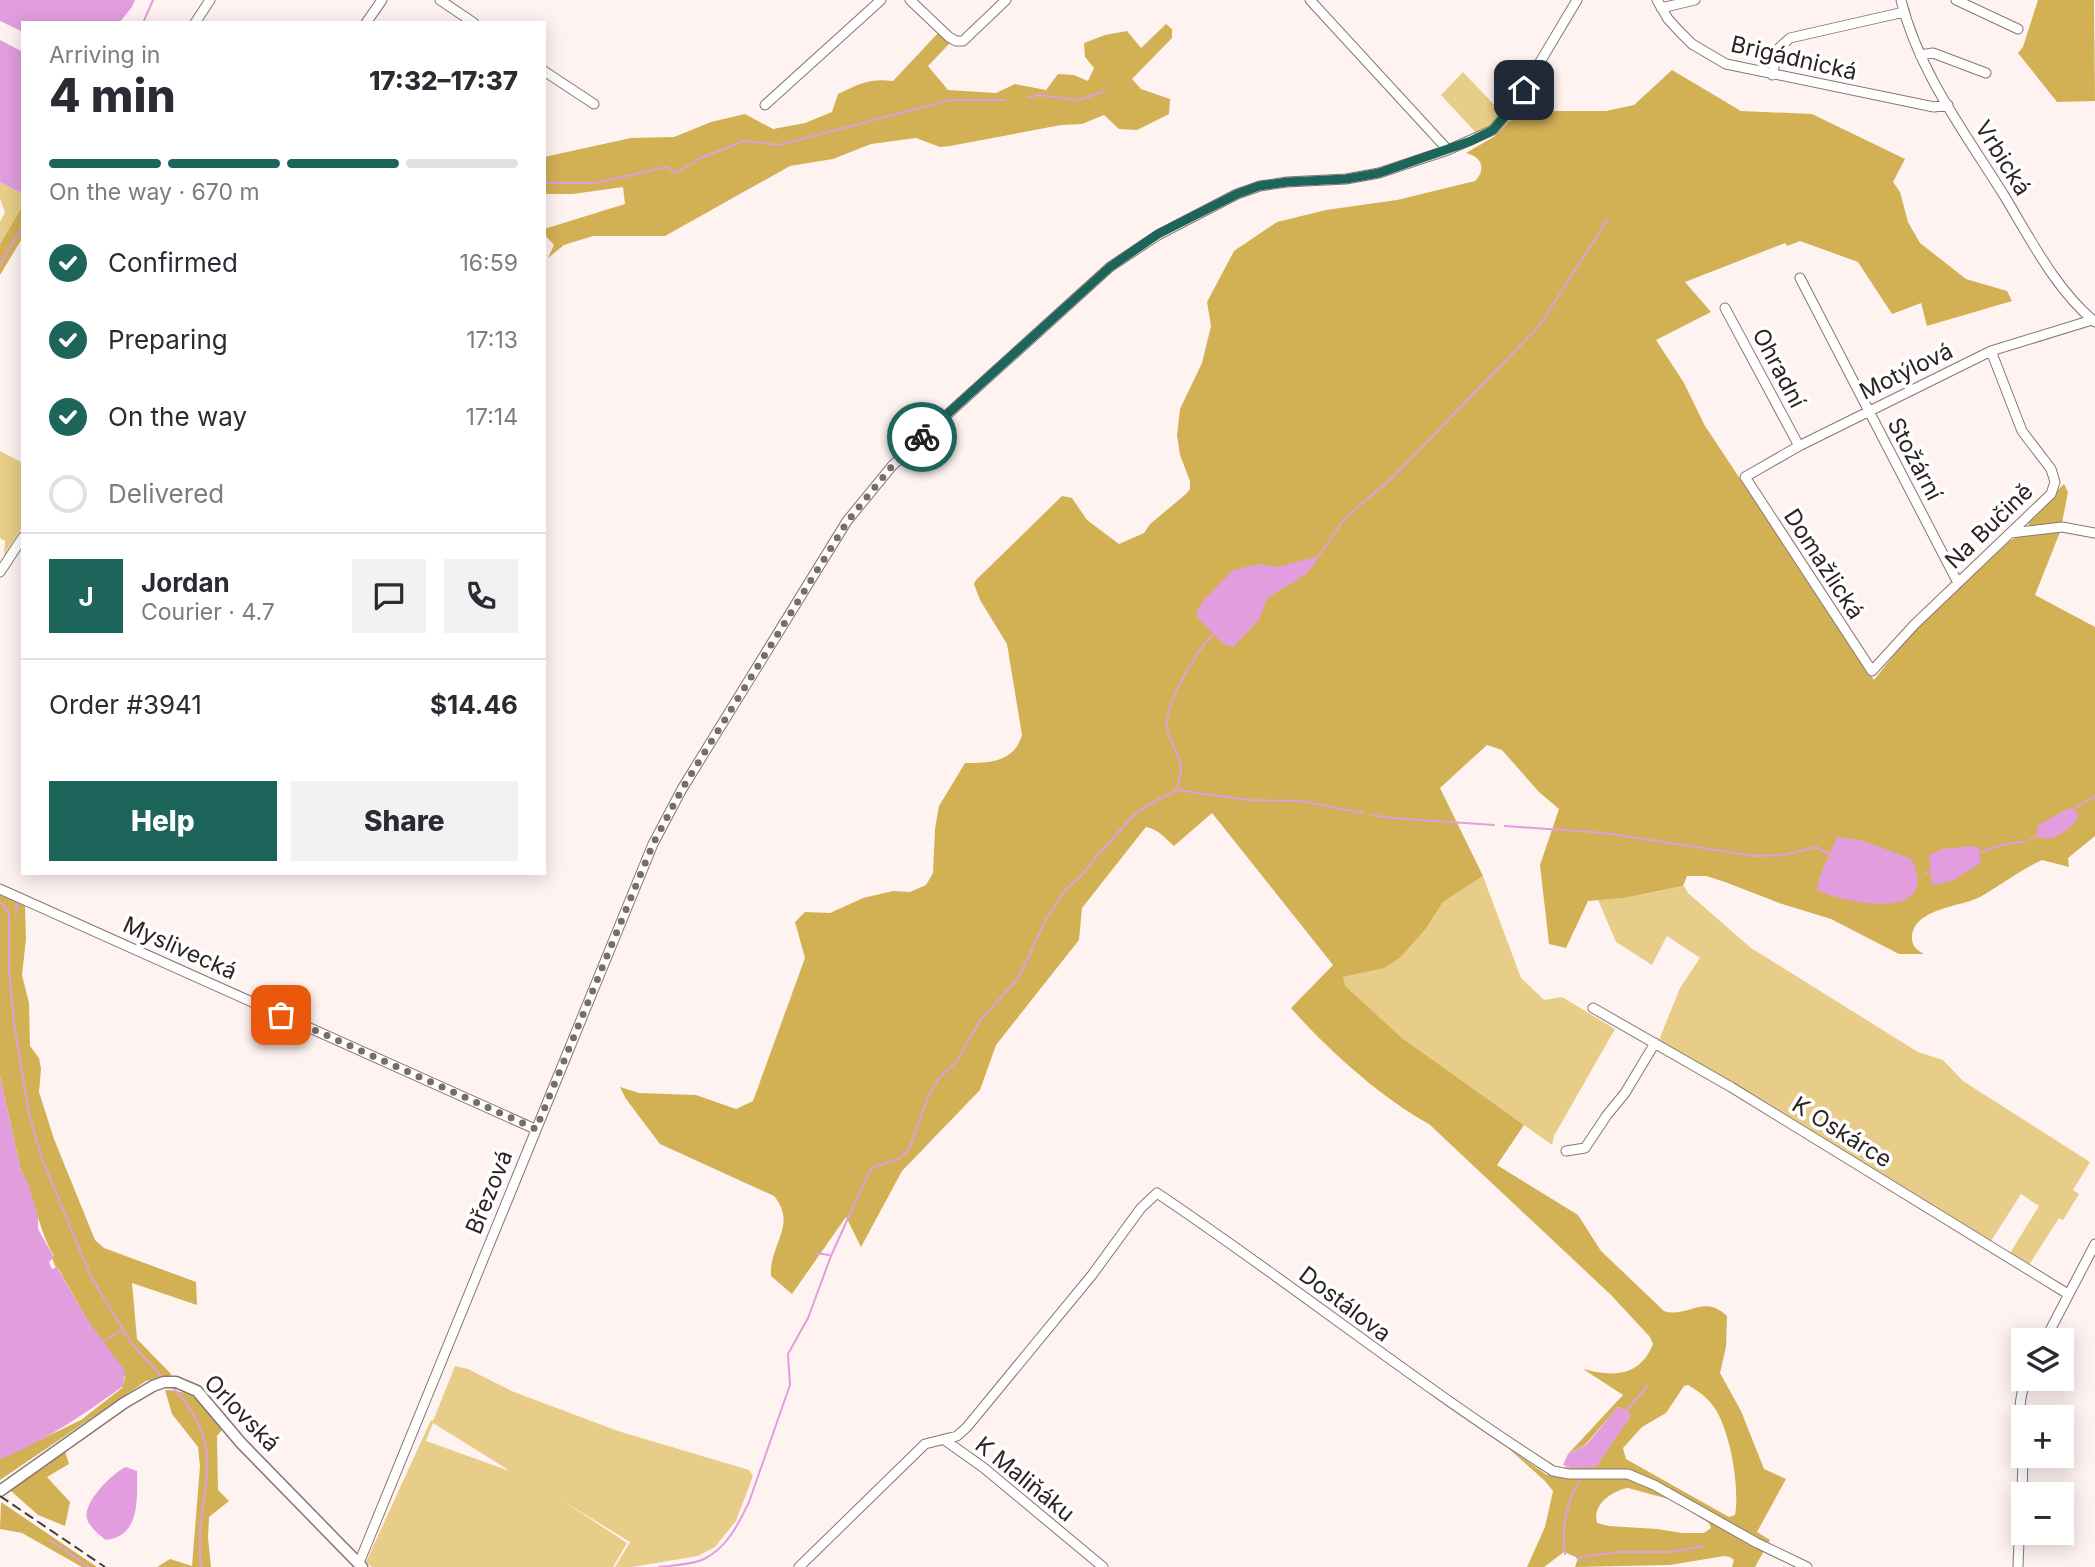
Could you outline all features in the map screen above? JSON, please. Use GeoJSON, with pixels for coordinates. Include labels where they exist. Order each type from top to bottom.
{"type":"FeatureCollection","features":[{"type":"Feature","properties":{"kind":"main road","name":"Orlovská"},"geometry":{"type":"LineString","coordinates":[[4,1488],[124,1403],[153,1386],[170,1382],[197,1391],[241,1443],[360,1565]]}},
{"type":"Feature","properties":{"kind":"street"},"geometry":{"type":"LineString","coordinates":[[196,21],[210,0]]}},
{"type":"Feature","properties":{"kind":"street"},"geometry":{"type":"LineString","coordinates":[[367,21],[382,0]]}},
{"type":"Feature","properties":{"kind":"street"},"geometry":{"type":"LineString","coordinates":[[440,0],[471,21]]}},
{"type":"Feature","properties":{"kind":"street"},"geometry":{"type":"LineString","coordinates":[[765,105],[881,0]]}},
{"type":"Feature","properties":{"kind":"street"},"geometry":{"type":"LineString","coordinates":[[910,0],[949,37],[963,41],[1006,0]]}},
{"type":"Feature","properties":{"kind":"street"},"geometry":{"type":"LineString","coordinates":[[1310,0],[1448,150]]}},
{"type":"Feature","properties":{"kind":"street","name":"Březová"},"geometry":{"type":"LineString","coordinates":[[360,1565],[653,844],[682,789],[847,522],[892,466],[1110,267],[1158,234],[1237,194],[1259,186],[1346,179],[1379,173],[1448,150],[1493,130],[1515,104],[1577,0]]}},
{"type":"Feature","properties":{"kind":"street"},"geometry":{"type":"LineString","coordinates":[[1659,4],[1695,0]]}},
{"type":"Feature","properties":{"kind":"street","name":"Vrbická"},"geometry":{"type":"LineString","coordinates":[[1901,0],[1909,32],[1948,105],[2046,264],[2094,321]]}},
{"type":"Feature","properties":{"kind":"street"},"geometry":{"type":"LineString","coordinates":[[1956,0],[2018,29]]}},
{"type":"Feature","properties":{"kind":"street","name":"Brigádnická"},"geometry":{"type":"LineString","coordinates":[[1659,4],[1679,32],[1711,56],[1739,69],[1934,107],[1948,105]]}},
{"type":"Feature","properties":{"kind":"street"},"geometry":{"type":"LineString","coordinates":[[1772,75],[1779,48],[1790,38],[1905,12]]}},
{"type":"Feature","properties":{"kind":"street"},"geometry":{"type":"LineString","coordinates":[[1920,55],[1933,54],[1986,73]]}},
{"type":"Feature","properties":{"kind":"street"},"geometry":{"type":"LineString","coordinates":[[546,72],[594,104]]}},
{"type":"Feature","properties":{"kind":"street","name":"Stožární"},"geometry":{"type":"LineString","coordinates":[[1800,278],[1958,583]]}},
{"type":"Feature","properties":{"kind":"street","name":"Ohradní"},"geometry":{"type":"LineString","coordinates":[[1725,308],[1799,446]]}},
{"type":"Feature","properties":{"kind":"street","name":"Motýlová"},"geometry":{"type":"LineString","coordinates":[[1745,477],[1799,446],[1991,351],[2094,321]]}},
{"type":"Feature","properties":{"kind":"street","name":"Na Bučině"},"geometry":{"type":"LineString","coordinates":[[1872,671],[1914,625],[2051,494],[2055,482],[2051,469],[2022,431],[1991,351]]}},
{"type":"Feature","properties":{"kind":"street","name":"Domažlická"},"geometry":{"type":"LineString","coordinates":[[1745,477],[1872,671]]}},
{"type":"Feature","properties":{"kind":"street"},"geometry":{"type":"LineString","coordinates":[[2011,533],[2062,527],[2095,533]]}},
{"type":"Feature","properties":{"kind":"street"},"geometry":{"type":"LineString","coordinates":[[0,572],[21,540]]}},
{"type":"Feature","properties":{"kind":"street","name":"Myslivecká"},"geometry":{"type":"LineString","coordinates":[[0,889],[536,1129]]}},
{"type":"Feature","properties":{"kind":"street","name":"K Oskárce"},"geometry":{"type":"LineString","coordinates":[[1593,1008],[1731,1087],[2068,1294]]}},
{"type":"Feature","properties":{"kind":"street"},"geometry":{"type":"LineString","coordinates":[[1566,1151],[1585,1148],[1625,1093],[1655,1043]]}},
{"type":"Feature","properties":{"kind":"street","name":"Dostálova"},"geometry":{"type":"LineString","coordinates":[[946,1441],[967,1427],[1092,1275],[1141,1208],[1157,1193],[1237,1247],[1371,1348],[1553,1471],[1569,1474],[1628,1474],[1654,1485],[1757,1543],[1807,1567]]}},
{"type":"Feature","properties":{"kind":"street"},"geometry":{"type":"LineString","coordinates":[[2051,1328],[2095,1244]]}},
{"type":"Feature","properties":{"kind":"street"},"geometry":{"type":"LineString","coordinates":[[2018,1567],[2023,1453],[2019,1423],[2022,1391]]}},
{"type":"Feature","properties":{"kind":"street","name":"K Maliňáku"},"geometry":{"type":"LineString","coordinates":[[799,1567],[925,1444],[946,1441],[984,1468],[1102,1567]]}},
{"type":"Feature","properties":{"kind":"shaded area"},"geometry":{"type":"Polygon","coordinates":[[[0,0],[135,0],[121,21],[21,21],[21,31],[0,21],[0,0]]]}},
{"type":"Feature","properties":{"kind":"shaded area"},"geometry":{"type":"Polygon","coordinates":[[[2038,0],[2094,0],[2095,101],[2057,102],[2018,53],[2023,47],[2038,0]]]}},
{"type":"Feature","properties":{"kind":"shaded area"},"geometry":{"type":"Polygon","coordinates":[[[1166,24],[1172,29],[1172,38],[1132,79],[1141,89],[1170,99],[1169,114],[1137,130],[1119,129],[1104,115],[1082,124],[1061,125],[950,146],[940,147],[916,138],[871,144],[833,159],[790,166],[665,236],[593,236],[564,245],[548,258],[554,245],[546,236],[546,228],[625,204],[623,187],[573,194],[546,194],[546,157],[631,138],[674,137],[711,122],[745,114],[773,129],[805,123],[832,112],[838,94],[845,90],[871,81],[893,81],[939,32],[950,43],[928,66],[948,90],[996,93],[1015,84],[1046,90],[1058,74],[1074,75],[1088,81],[1094,68],[1085,57],[1084,43],[1127,31],[1141,48],[1166,24]]]}},
{"type":"Feature","properties":{"kind":"shaded area"},"geometry":{"type":"Polygon","coordinates":[[[0,40],[21,51],[21,193],[0,182],[0,40]]]}},
{"type":"Feature","properties":{"kind":"shaded area"},"geometry":{"type":"Polygon","coordinates":[[[1672,70],[1741,111],[1812,114],[1905,159],[1893,182],[1900,192],[1908,222],[1920,243],[1966,279],[2007,291],[2012,301],[1927,326],[1921,303],[1892,314],[1858,262],[1800,241],[1787,246],[1785,243],[1685,282],[1711,312],[1656,340],[1684,383],[1705,426],[1874,680],[1913,631],[2009,541],[2020,536],[2060,532],[2035,595],[2095,627],[2095,836],[2068,858],[2069,867],[2042,860],[1980,897],[1929,914],[1915,927],[1912,937],[1915,948],[1924,954],[1899,954],[1831,919],[1706,876],[1687,876],[1683,886],[1624,898],[1588,901],[1566,948],[1549,944],[1540,865],[1559,809],[1539,792],[1502,750],[1487,745],[1440,788],[1483,876],[1443,902],[1425,930],[1401,957],[1385,968],[1343,977],[1345,986],[1402,1038],[1524,1125],[1497,1165],[1578,1215],[1601,1251],[1664,1311],[1680,1312],[1703,1306],[1727,1316],[1726,1347],[1720,1373],[1741,1411],[1764,1469],[1786,1479],[1757,1532],[1770,1540],[1755,1567],[1732,1567],[1734,1560],[1724,1556],[1670,1565],[1575,1567],[1578,1558],[1564,1552],[1544,1567],[1527,1567],[1545,1527],[1553,1491],[1507,1447],[1547,1475],[1566,1467],[1570,1468],[1615,1438],[1630,1417],[1628,1411],[1618,1407],[1585,1445],[1568,1454],[1623,1395],[1583,1369],[1615,1373],[1633,1369],[1641,1363],[1653,1344],[1650,1337],[1611,1295],[1429,1124],[1392,1101],[1356,1072],[1291,1008],[1333,965],[1212,813],[1174,846],[1158,832],[1146,827],[1082,908],[1079,940],[996,1045],[980,1090],[902,1171],[861,1247],[846,1217],[792,1294],[771,1276],[774,1254],[783,1226],[781,1206],[774,1196],[660,1144],[620,1087],[639,1093],[696,1095],[736,1109],[753,1101],[805,958],[795,922],[805,912],[830,913],[863,898],[893,891],[910,892],[926,885],[933,873],[939,806],[965,763],[992,761],[1007,756],[1022,735],[1007,644],[980,600],[974,584],[1062,496],[1072,498],[1087,520],[1119,544],[1144,533],[1150,524],[1190,489],[1177,435],[1180,409],[1202,363],[1211,326],[1207,302],[1234,251],[1277,222],[1326,210],[1397,200],[1475,181],[1481,172],[1481,164],[1466,153],[1495,136],[1509,121],[1548,111],[1606,111],[1634,105],[1672,70]],[[1688,1385],[1684,1386],[1666,1413],[1642,1427],[1623,1448],[1626,1459],[1729,1517],[1735,1515],[1735,1475],[1725,1430],[1711,1403],[1688,1385]],[[1628,1488],[1616,1492],[1600,1504],[1597,1523],[1682,1533],[1704,1533],[1711,1528],[1709,1523],[1672,1500],[1628,1488]]]}},
{"type":"Feature","properties":{"kind":"shaded area"},"geometry":{"type":"Polygon","coordinates":[[[1463,72],[1502,113],[1493,124],[1477,134],[1441,95],[1463,72]]]}},
{"type":"Feature","properties":{"kind":"shaded area"},"geometry":{"type":"Polygon","coordinates":[[[0,182],[21,193],[21,208],[0,244],[0,222],[5,212],[0,199],[0,182]]]}},
{"type":"Feature","properties":{"kind":"shaded area"},"geometry":{"type":"Polygon","coordinates":[[[21,208],[21,240],[0,275],[0,244],[21,208]]]}},
{"type":"Feature","properties":{"kind":"shaded area"},"geometry":{"type":"Polygon","coordinates":[[[0,451],[21,462],[21,529],[4,555],[5,541],[0,538],[0,451]]]}},
{"type":"Feature","properties":{"kind":"shaded area"},"geometry":{"type":"Polygon","coordinates":[[[2064,484],[2068,492],[2062,523],[2030,528],[2027,519],[2064,484]]]}},
{"type":"Feature","properties":{"kind":"shaded area"},"geometry":{"type":"Polygon","coordinates":[[[1319,556],[1303,576],[1267,599],[1259,620],[1233,647],[1222,643],[1197,617],[1197,611],[1204,600],[1233,570],[1258,564],[1278,567],[1319,556]]]}},
{"type":"Feature","properties":{"kind":"shaded area"},"geometry":{"type":"Polygon","coordinates":[[[2069,808],[2074,809],[2079,816],[2071,827],[2054,837],[2036,836],[2038,825],[2069,808]]]}},
{"type":"Feature","properties":{"kind":"shaded area"},"geometry":{"type":"Polygon","coordinates":[[[1837,837],[1860,840],[1910,858],[1917,877],[1913,894],[1903,901],[1873,904],[1840,898],[1817,890],[1818,881],[1837,837]]]}},
{"type":"Feature","properties":{"kind":"shaded area"},"geometry":{"type":"Polygon","coordinates":[[[1978,847],[1981,863],[1952,881],[1932,885],[1929,855],[1942,849],[1978,847]]]}},
{"type":"Feature","properties":{"kind":"shaded area"},"geometry":{"type":"Polygon","coordinates":[[[1483,876],[1521,978],[1544,1000],[1562,997],[1615,1029],[1554,1136],[1552,1145],[1402,1038],[1344,986],[1342,977],[1385,968],[1401,957],[1425,930],[1443,902],[1483,876]]]}},
{"type":"Feature","properties":{"kind":"shaded area"},"geometry":{"type":"Polygon","coordinates":[[[1684,886],[1688,893],[1751,948],[1918,1052],[1943,1060],[1963,1081],[2090,1162],[2073,1190],[2079,1194],[2063,1220],[2059,1218],[2029,1265],[2010,1253],[2039,1206],[2021,1194],[1991,1241],[1659,1040],[1680,988],[1700,958],[1667,936],[1652,965],[1616,942],[1598,900],[1624,898],[1684,886]]]}},
{"type":"Feature","properties":{"kind":"shaded area"},"geometry":{"type":"Polygon","coordinates":[[[0,893],[25,905],[26,939],[22,975],[29,1003],[30,1046],[39,1058],[41,1069],[39,1092],[54,1139],[95,1240],[104,1248],[196,1282],[197,1305],[132,1283],[137,1339],[172,1375],[146,1381],[0,1480],[0,1459],[81,1420],[122,1388],[125,1377],[56,1268],[52,1258],[54,1256],[21,1171],[0,1077],[0,893]]]}},
{"type":"Feature","properties":{"kind":"shaded area"},"geometry":{"type":"Polygon","coordinates":[[[0,1077],[21,1171],[28,1183],[38,1217],[38,1229],[54,1257],[49,1262],[52,1269],[57,1267],[86,1318],[125,1371],[123,1386],[109,1396],[47,1436],[0,1459],[0,1077]]]}},
{"type":"Feature","properties":{"kind":"shaded area"},"geometry":{"type":"Polygon","coordinates":[[[455,1366],[468,1369],[514,1392],[618,1431],[749,1470],[753,1476],[736,1521],[715,1547],[698,1556],[632,1567],[615,1567],[630,1542],[563,1501],[627,1543],[613,1567],[372,1567],[366,1562],[431,1420],[433,1421],[455,1366]],[[433,1423],[426,1441],[507,1469],[433,1423]]]}},
{"type":"Feature","properties":{"kind":"shaded area"},"geometry":{"type":"Polygon","coordinates":[[[165,1390],[185,1393],[199,1401],[222,1430],[217,1436],[218,1490],[229,1501],[209,1517],[211,1567],[157,1567],[170,1559],[192,1566],[200,1466],[198,1447],[172,1414],[165,1390]]]}},
{"type":"Feature","properties":{"kind":"shaded area"},"geometry":{"type":"Polygon","coordinates":[[[1618,1407],[1629,1411],[1630,1417],[1596,1467],[1570,1468],[1563,1465],[1568,1454],[1586,1445],[1618,1407]]]}},
{"type":"Feature","properties":{"kind":"shaded area"},"geometry":{"type":"Polygon","coordinates":[[[65,1451],[69,1464],[47,1477],[70,1502],[65,1526],[38,1515],[10,1490],[65,1451]]]}},
{"type":"Feature","properties":{"kind":"shaded area"},"geometry":{"type":"Polygon","coordinates":[[[126,1467],[137,1471],[135,1514],[126,1531],[106,1540],[90,1525],[87,1512],[100,1489],[126,1467]]]}},
{"type":"Feature","properties":{"kind":"shaded area"},"geometry":{"type":"Polygon","coordinates":[[[1,1502],[97,1567],[82,1567],[22,1533],[0,1529],[1,1502]]]}},
{"type":"Feature","properties":{"kind":"waterway"},"geometry":{"type":"LineString","coordinates":[[144,21],[153,0]]}},
{"type":"Feature","properties":{"kind":"waterway"},"geometry":{"type":"LineString","coordinates":[[1028,97],[1039,95],[1079,100],[1105,91]]}},
{"type":"Feature","properties":{"kind":"waterway"},"geometry":{"type":"LineString","coordinates":[[546,183],[595,183],[667,167],[676,173],[701,158],[744,141],[779,145],[950,100],[1005,100]]}},
{"type":"Feature","properties":{"kind":"waterway"},"geometry":{"type":"LineString","coordinates":[[1319,556],[1344,519],[1392,478],[1539,326],[1608,219]]}},
{"type":"Feature","properties":{"kind":"waterway"},"geometry":{"type":"LineString","coordinates":[[0,264],[21,229]]}},
{"type":"Feature","properties":{"kind":"waterway"},"geometry":{"type":"LineString","coordinates":[[659,1567],[704,1559],[726,1542],[741,1518],[790,1385],[788,1354],[808,1318],[831,1256],[868,1174],[874,1167],[899,1159],[909,1149],[928,1097],[938,1079],[957,1061],[981,1019],[1018,979],[1045,921],[1066,889],[1081,876],[1132,817],[1144,807],[1177,790],[1181,774],[1180,763],[1168,732],[1168,716],[1183,677],[1214,634]]}},
{"type":"Feature","properties":{"kind":"waterway"},"geometry":{"type":"LineString","coordinates":[[1177,790],[1248,800],[1301,801],[1363,813]]}},
{"type":"Feature","properties":{"kind":"waterway"},"geometry":{"type":"LineString","coordinates":[[2074,809],[2095,796]]}},
{"type":"Feature","properties":{"kind":"waterway"},"geometry":{"type":"LineString","coordinates":[[1371,815],[1494,825]]}},
{"type":"Feature","properties":{"kind":"waterway"},"geometry":{"type":"LineString","coordinates":[[1505,826],[1605,833],[1755,856],[1783,855],[1816,847],[1831,855]]}},
{"type":"Feature","properties":{"kind":"waterway"},"geometry":{"type":"LineString","coordinates":[[2030,840],[2036,836]]}},
{"type":"Feature","properties":{"kind":"waterway"},"geometry":{"type":"LineString","coordinates":[[1979,853],[2025,841]]}},
{"type":"Feature","properties":{"kind":"waterway"},"geometry":{"type":"LineString","coordinates":[[1925,873],[1931,871]]}},
{"type":"Feature","properties":{"kind":"waterway"},"geometry":{"type":"LineString","coordinates":[[0,902],[9,913],[9,969],[14,1024],[29,1114],[42,1159],[91,1277],[132,1344],[164,1379]]}},
{"type":"Feature","properties":{"kind":"waterway"},"geometry":{"type":"LineString","coordinates":[[16,914],[17,902]]}},
{"type":"Feature","properties":{"kind":"waterway"},"geometry":{"type":"LineString","coordinates":[[816,1253],[829,1255]]}},
{"type":"Feature","properties":{"kind":"waterway"},"geometry":{"type":"LineString","coordinates":[[104,1341],[123,1329]]}},
{"type":"Feature","properties":{"kind":"waterway"},"geometry":{"type":"LineString","coordinates":[[1628,1409],[1647,1386]]}},
{"type":"Feature","properties":{"kind":"waterway"},"geometry":{"type":"LineString","coordinates":[[173,1388],[192,1411],[202,1433],[207,1454],[200,1541],[201,1567]]}},
{"type":"Feature","properties":{"kind":"waterway"},"geometry":{"type":"LineString","coordinates":[[1565,1554],[1566,1515],[1580,1479]]}},
{"type":"Feature","properties":{"kind":"waterway"},"geometry":{"type":"LineString","coordinates":[[50,1540],[89,1567]]}},
{"type":"Feature","properties":{"kind":"waterway"},"geometry":{"type":"LineString","coordinates":[[1577,1558],[1617,1552],[1670,1552],[1704,1546]]}},
{"type":"Feature","properties":{"kind":"railway"},"geometry":{"type":"LineString","coordinates":[[0,1496],[105,1567]]}},
{"type":"Feature","properties":{"kind":"way so far"},"geometry":{"type":"LineString","coordinates":[[281,1015],[536,1129],[653,844],[682,789],[847,522],[892,466],[922,437]]}},
{"type":"Feature","properties":{"kind":"route"},"geometry":{"type":"LineString","coordinates":[[922,437],[1110,267],[1158,234],[1237,194],[1259,186],[1346,179],[1379,173],[1471,141],[1493,130],[1524,90]]}}]}
